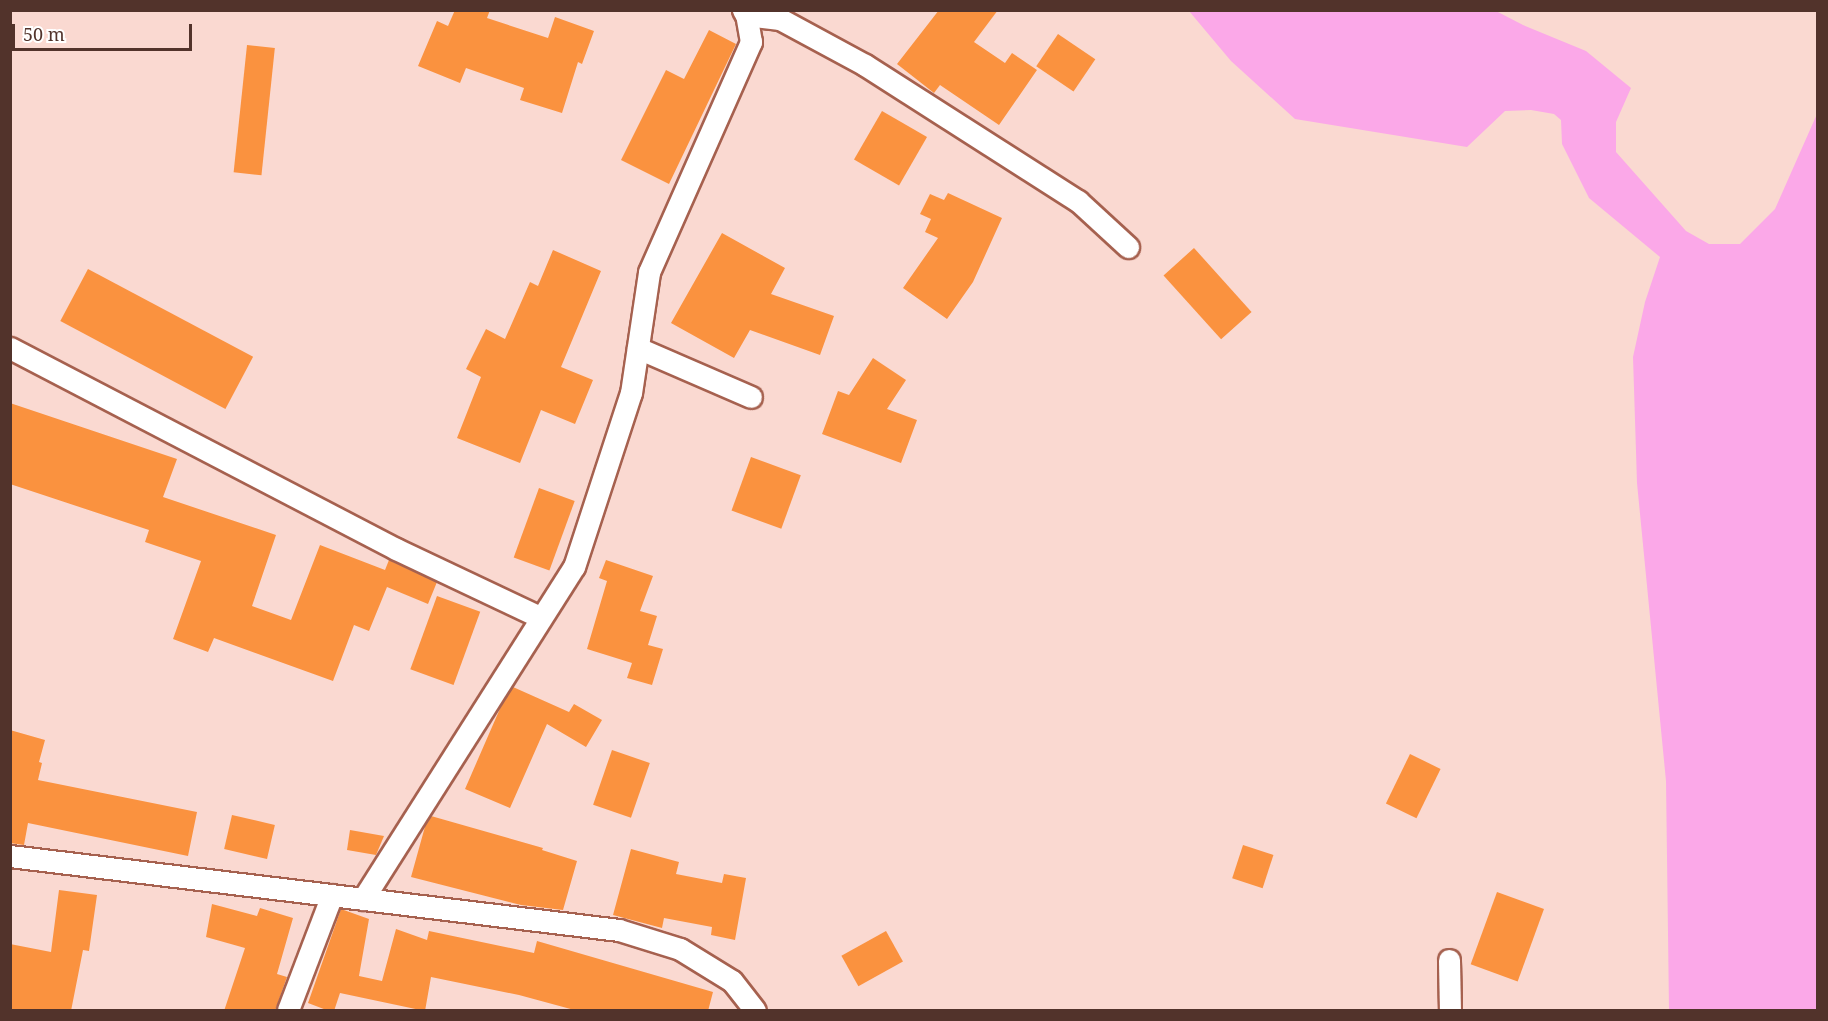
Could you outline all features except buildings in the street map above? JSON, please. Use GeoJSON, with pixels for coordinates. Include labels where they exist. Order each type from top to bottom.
{"type":"FeatureCollection","features":[{"type":"Feature","properties":{"kind":"street"},"geometry":{"type":"LineString","coordinates":[[751,42],[744,13],[780,19],[865,65],[1078,201],[1128,248]]}},
{"type":"Feature","properties":{"kind":"street"},"geometry":{"type":"LineString","coordinates":[[363,899],[540,617],[574,567],[631,393],[649,272],[751,42],[780,19]]}},
{"type":"Feature","properties":{"kind":"street"},"geometry":{"type":"LineString","coordinates":[[10,348],[396,549],[540,617]]}},
{"type":"Feature","properties":{"kind":"street"},"geometry":{"type":"LineString","coordinates":[[638,348],[751,397]]}},
{"type":"Feature","properties":{"kind":"street"},"geometry":{"type":"LineString","coordinates":[[10,856],[619,930],[680,949],[732,981],[755,1011]]}},
{"type":"Feature","properties":{"kind":"street"},"geometry":{"type":"LineString","coordinates":[[288,1011],[332,895]]}},
{"type":"Feature","properties":{"kind":"street"},"geometry":{"type":"LineString","coordinates":[[1449,960],[1450,1011]]}},
{"type":"Feature","properties":{"kind":"shaded area"},"geometry":{"type":"Polygon","coordinates":[[[1189,11],[1496,11],[1523,25],[1586,51],[1631,88],[1616,122],[1616,152],[1686,231],[1709,244],[1740,244],[1775,209],[1817,114],[1817,1010],[1669,1010],[1666,781],[1637,483],[1633,357],[1645,302],[1660,257],[1589,198],[1562,144],[1561,120],[1554,114],[1531,110],[1505,111],[1467,147],[1295,119],[1231,61],[1189,11]]]}}]}
